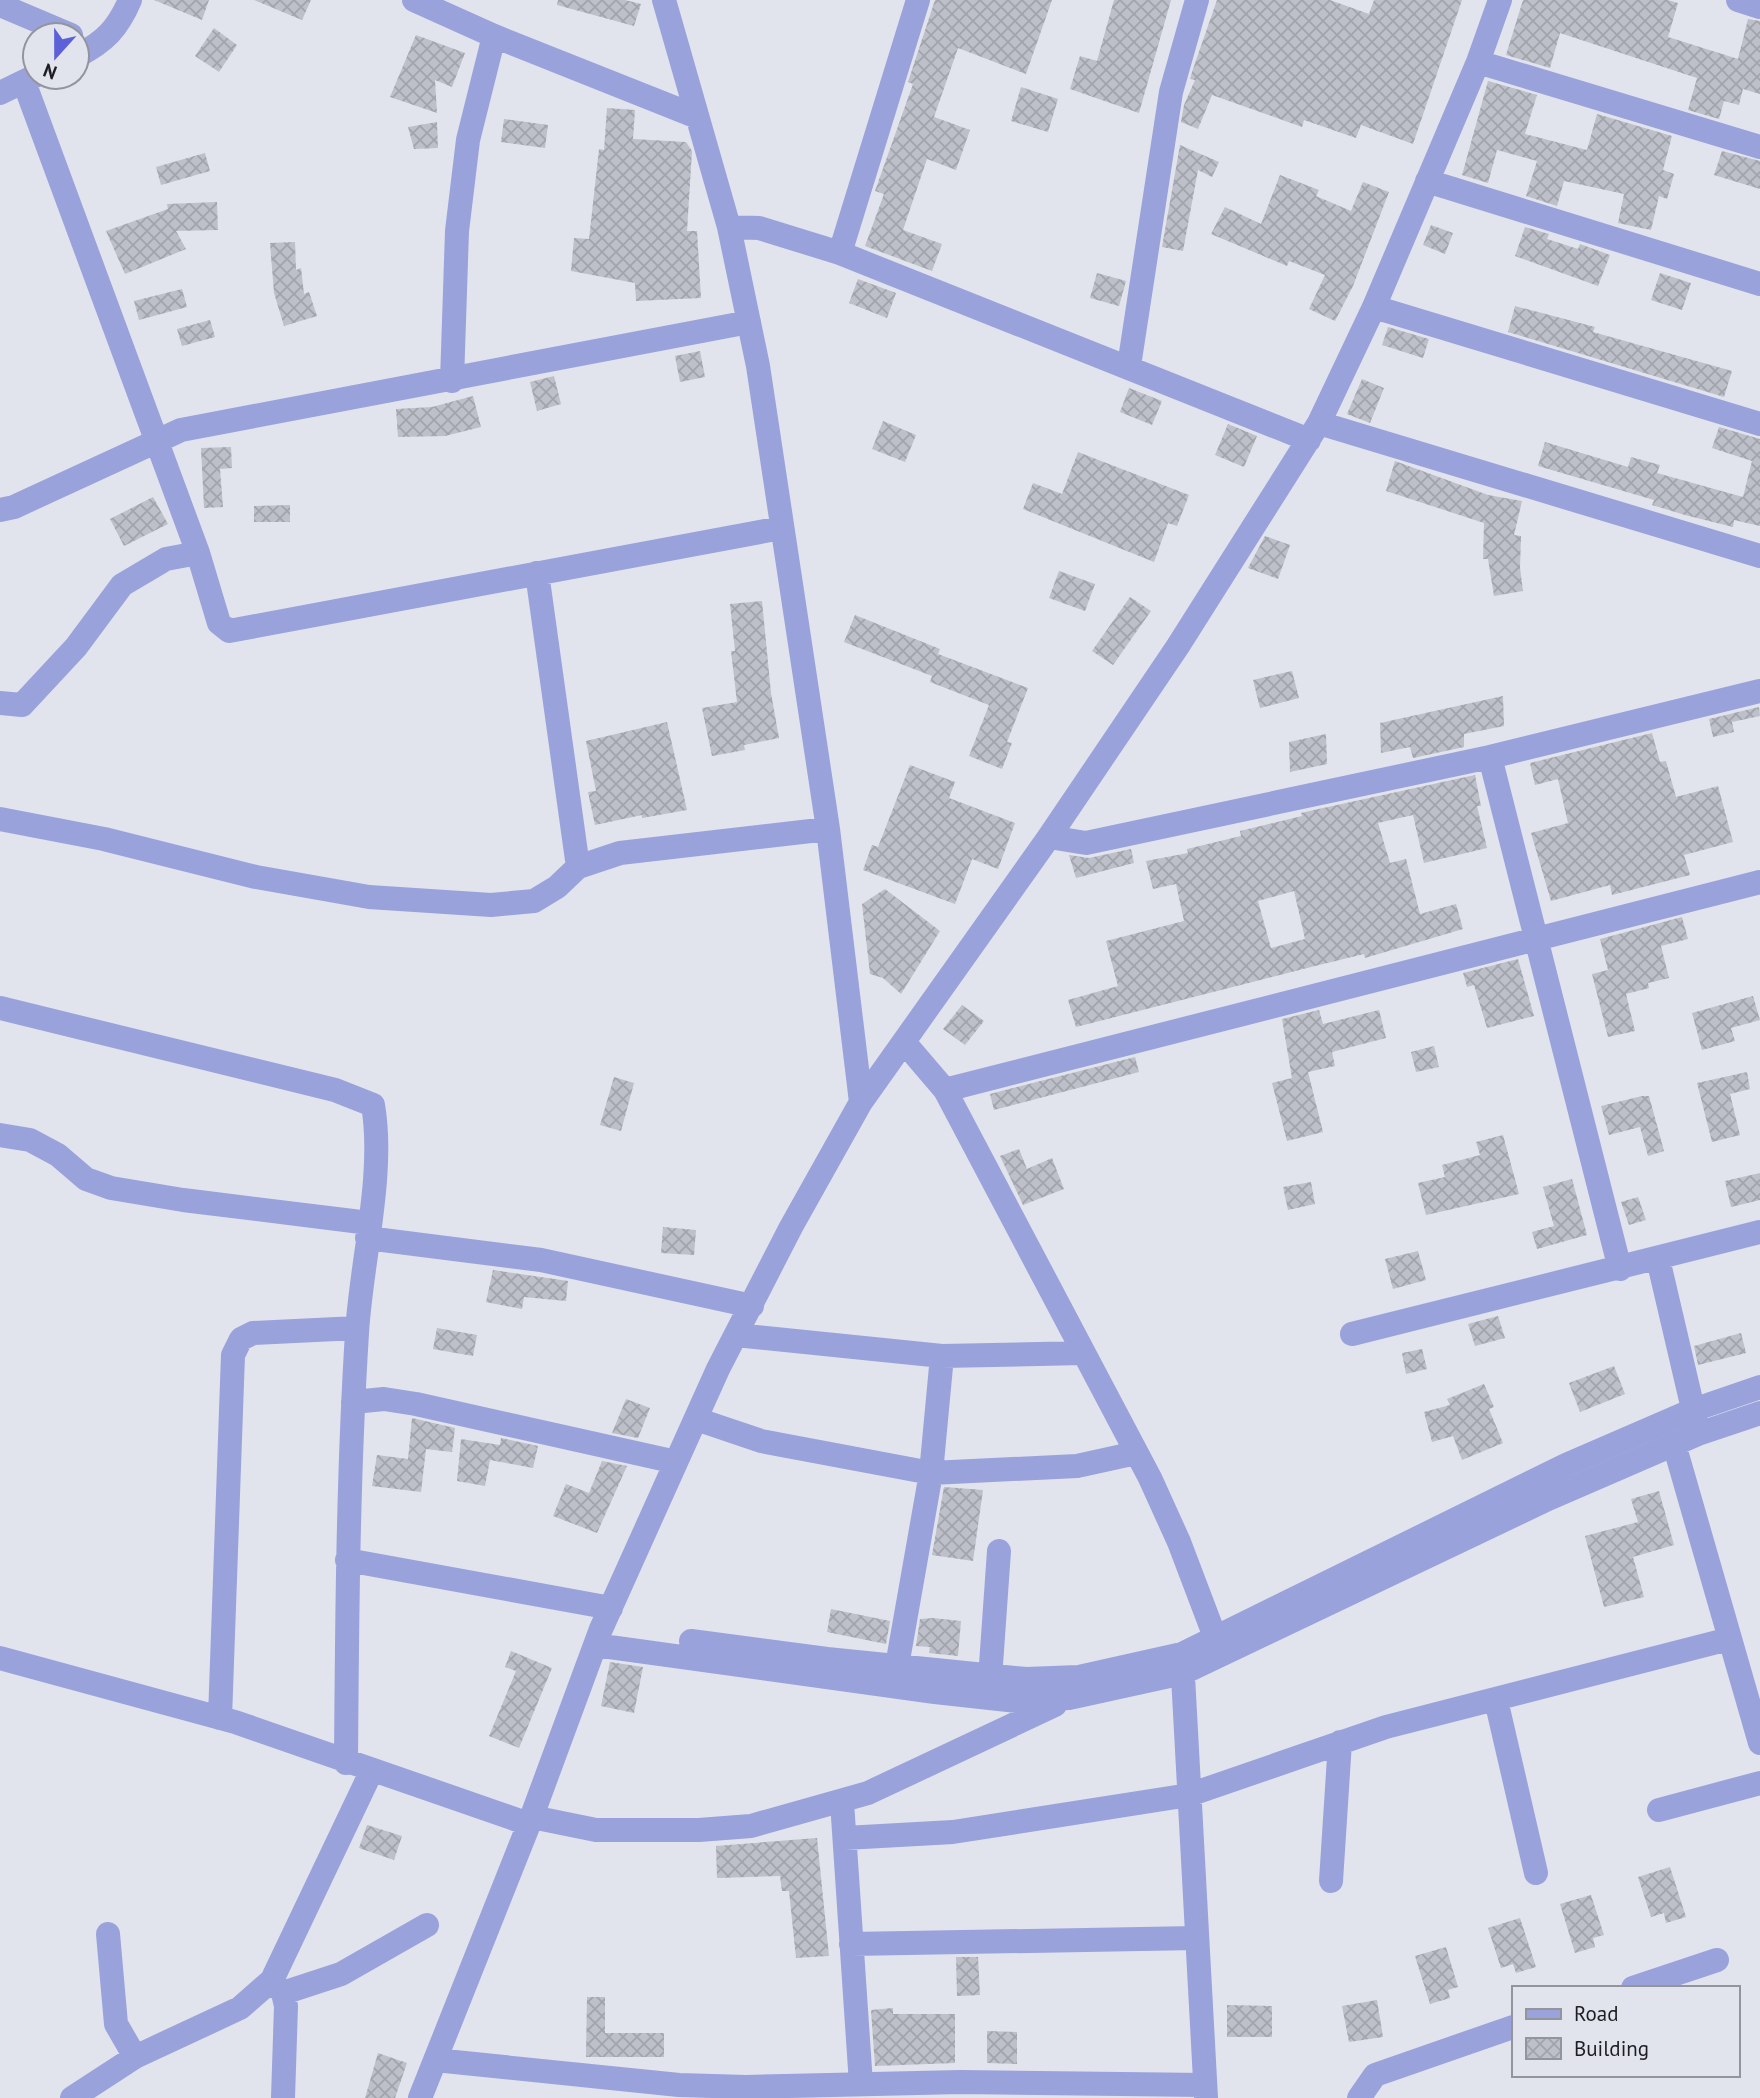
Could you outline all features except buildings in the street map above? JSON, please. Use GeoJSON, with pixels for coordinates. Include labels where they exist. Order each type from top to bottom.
{"type":"FeatureCollection","features":[{"type":"Feature","properties":{"kind":"street"},"geometry":{"type":"LineString","coordinates":[[91,42],[121,23],[130,0]]}},
{"type":"Feature","properties":{"kind":"street"},"geometry":{"type":"LineString","coordinates":[[414,0],[494,36],[695,116]]}},
{"type":"Feature","properties":{"kind":"street"},"geometry":{"type":"LineString","coordinates":[[664,0],[695,116],[729,227],[758,366],[828,829],[861,1102]]}},
{"type":"Feature","properties":{"kind":"street"},"geometry":{"type":"LineString","coordinates":[[840,253],[918,0]]}},
{"type":"Feature","properties":{"kind":"street"},"geometry":{"type":"LineString","coordinates":[[1129,366],[1171,93],[1197,0]]}},
{"type":"Feature","properties":{"kind":"street"},"geometry":{"type":"LineString","coordinates":[[420,2098],[531,1820],[602,1627],[696,1419],[791,1227],[861,1102],[1049,838],[1178,646],[1314,432],[1374,307],[1478,62],[1500,0]]}},
{"type":"Feature","properties":{"kind":"street"},"geometry":{"type":"LineString","coordinates":[[1738,0],[1760,7]]}},
{"type":"Feature","properties":{"kind":"street"},"geometry":{"type":"LineString","coordinates":[[0,5],[38,21]]}},
{"type":"Feature","properties":{"kind":"street"},"geometry":{"type":"LineString","coordinates":[[452,381],[458,218],[468,140],[494,36]]}},
{"type":"Feature","properties":{"kind":"street"},"geometry":{"type":"LineString","coordinates":[[1478,62],[1760,147]]}},
{"type":"Feature","properties":{"kind":"street"},"geometry":{"type":"LineString","coordinates":[[0,93],[21,83]]}},
{"type":"Feature","properties":{"kind":"street"},"geometry":{"type":"LineString","coordinates":[[33,91],[198,553],[219,623],[229,631],[781,528]]}},
{"type":"Feature","properties":{"kind":"street"},"geometry":{"type":"LineString","coordinates":[[1427,181],[1760,284]]}},
{"type":"Feature","properties":{"kind":"street"},"geometry":{"type":"LineString","coordinates":[[729,227],[759,228],[840,253],[1129,366],[1314,432],[1760,556]]}},
{"type":"Feature","properties":{"kind":"street"},"geometry":{"type":"LineString","coordinates":[[1374,307],[1760,424]]}},
{"type":"Feature","properties":{"kind":"street"},"geometry":{"type":"LineString","coordinates":[[0,510],[181,430],[452,381],[749,322]]}},
{"type":"Feature","properties":{"kind":"street"},"geometry":{"type":"LineString","coordinates":[[0,703],[22,705],[76,647],[122,585],[166,559],[198,553]]}},
{"type":"Feature","properties":{"kind":"street"},"geometry":{"type":"LineString","coordinates":[[537,573],[578,867]]}},
{"type":"Feature","properties":{"kind":"street"},"geometry":{"type":"LineString","coordinates":[[1049,838],[1086,843],[1490,757],[1760,691]]}},
{"type":"Feature","properties":{"kind":"street"},"geometry":{"type":"LineString","coordinates":[[1490,757],[1619,1269]]}},
{"type":"Feature","properties":{"kind":"street"},"geometry":{"type":"LineString","coordinates":[[0,819],[104,839],[256,877],[369,897],[491,905],[534,901],[557,887],[578,867],[621,853],[654,847],[828,829]]}},
{"type":"Feature","properties":{"kind":"street"},"geometry":{"type":"LineString","coordinates":[[945,1090],[1535,937],[1760,882]]}},
{"type":"Feature","properties":{"kind":"street"},"geometry":{"type":"LineString","coordinates":[[0,1009],[335,1090],[370,1101],[375,1116],[375,1138],[357,1328],[347,1560],[346,1763]]}},
{"type":"Feature","properties":{"kind":"street"},"geometry":{"type":"LineString","coordinates":[[904,1042],[945,1090],[1136,1453],[1180,1542],[1215,1637]]}},
{"type":"Feature","properties":{"kind":"street"},"geometry":{"type":"LineString","coordinates":[[0,1135],[30,1140],[58,1155],[86,1179],[111,1188],[541,1260],[752,1306]]}},
{"type":"Feature","properties":{"kind":"street"},"geometry":{"type":"LineString","coordinates":[[1352,1334],[1760,1232]]}},
{"type":"Feature","properties":{"kind":"street"},"geometry":{"type":"LineString","coordinates":[[1658,1259],[1696,1422]]}},
{"type":"Feature","properties":{"kind":"street"},"geometry":{"type":"LineString","coordinates":[[220,1718],[233,1354],[242,1339],[253,1333],[357,1328]]}},
{"type":"Feature","properties":{"kind":"street"},"geometry":{"type":"LineString","coordinates":[[736,1335],[942,1356],[1083,1353]]}},
{"type":"Feature","properties":{"kind":"street"},"geometry":{"type":"LineString","coordinates":[[896,1677],[931,1474],[942,1356]]}},
{"type":"Feature","properties":{"kind":"street"},"geometry":{"type":"LineString","coordinates":[[0,1658],[220,1718],[346,1763],[531,1820],[596,1830],[699,1830],[751,1826],[868,1793],[1069,1699],[1182,1663],[1674,1444],[1696,1422],[1760,1387]]}},
{"type":"Feature","properties":{"kind":"street"},"geometry":{"type":"LineString","coordinates":[[353,1402],[384,1399],[416,1404],[676,1462]]}},
{"type":"Feature","properties":{"kind":"street"},"geometry":{"type":"LineString","coordinates":[[347,1560],[602,1627],[896,1677],[990,1688],[1182,1663],[1215,1637],[1566,1465],[1696,1422],[1760,1413]]}},
{"type":"Feature","properties":{"kind":"street"},"geometry":{"type":"LineString","coordinates":[[696,1419],[773,1444],[931,1474],[1077,1466],[1136,1453]]}},
{"type":"Feature","properties":{"kind":"street"},"geometry":{"type":"LineString","coordinates":[[1674,1444],[1760,1743]]}},
{"type":"Feature","properties":{"kind":"street"},"geometry":{"type":"LineString","coordinates":[[990,1688],[999,1551]]}},
{"type":"Feature","properties":{"kind":"street"},"geometry":{"type":"LineString","coordinates":[[845,1838],[953,1832],[1189,1795],[1386,1727],[1729,1639]]}},
{"type":"Feature","properties":{"kind":"street"},"geometry":{"type":"LineString","coordinates":[[435,2060],[679,2091],[860,2084],[1024,2090],[1205,2091],[1182,1663]]}},
{"type":"Feature","properties":{"kind":"street"},"geometry":{"type":"LineString","coordinates":[[990,1688],[1017,1701],[1069,1699]]}},
{"type":"Feature","properties":{"kind":"street"},"geometry":{"type":"LineString","coordinates":[[1496,1700],[1536,1873]]}},
{"type":"Feature","properties":{"kind":"street"},"geometry":{"type":"LineString","coordinates":[[1331,1881],[1340,1742]]}},
{"type":"Feature","properties":{"kind":"street"},"geometry":{"type":"LineString","coordinates":[[283,2098],[287,2054],[278,1986],[372,1770]]}},
{"type":"Feature","properties":{"kind":"street"},"geometry":{"type":"LineString","coordinates":[[1659,1810],[1760,1783]]}},
{"type":"Feature","properties":{"kind":"street"},"geometry":{"type":"LineString","coordinates":[[842,1801],[860,2084]]}},
{"type":"Feature","properties":{"kind":"street"},"geometry":{"type":"LineString","coordinates":[[72,2098],[135,2057],[240,2008],[278,1986],[341,1974],[427,1925]]}},
{"type":"Feature","properties":{"kind":"street"},"geometry":{"type":"LineString","coordinates":[[108,1934],[117,2024],[135,2057]]}},
{"type":"Feature","properties":{"kind":"street"},"geometry":{"type":"LineString","coordinates":[[851,1944],[1197,1938]]}},
{"type":"Feature","properties":{"kind":"street"},"geometry":{"type":"LineString","coordinates":[[1639,1986],[1717,1960]]}},
{"type":"Feature","properties":{"kind":"street"},"geometry":{"type":"LineString","coordinates":[[1359,2098],[1375,2075],[1512,2027]]}}]}
